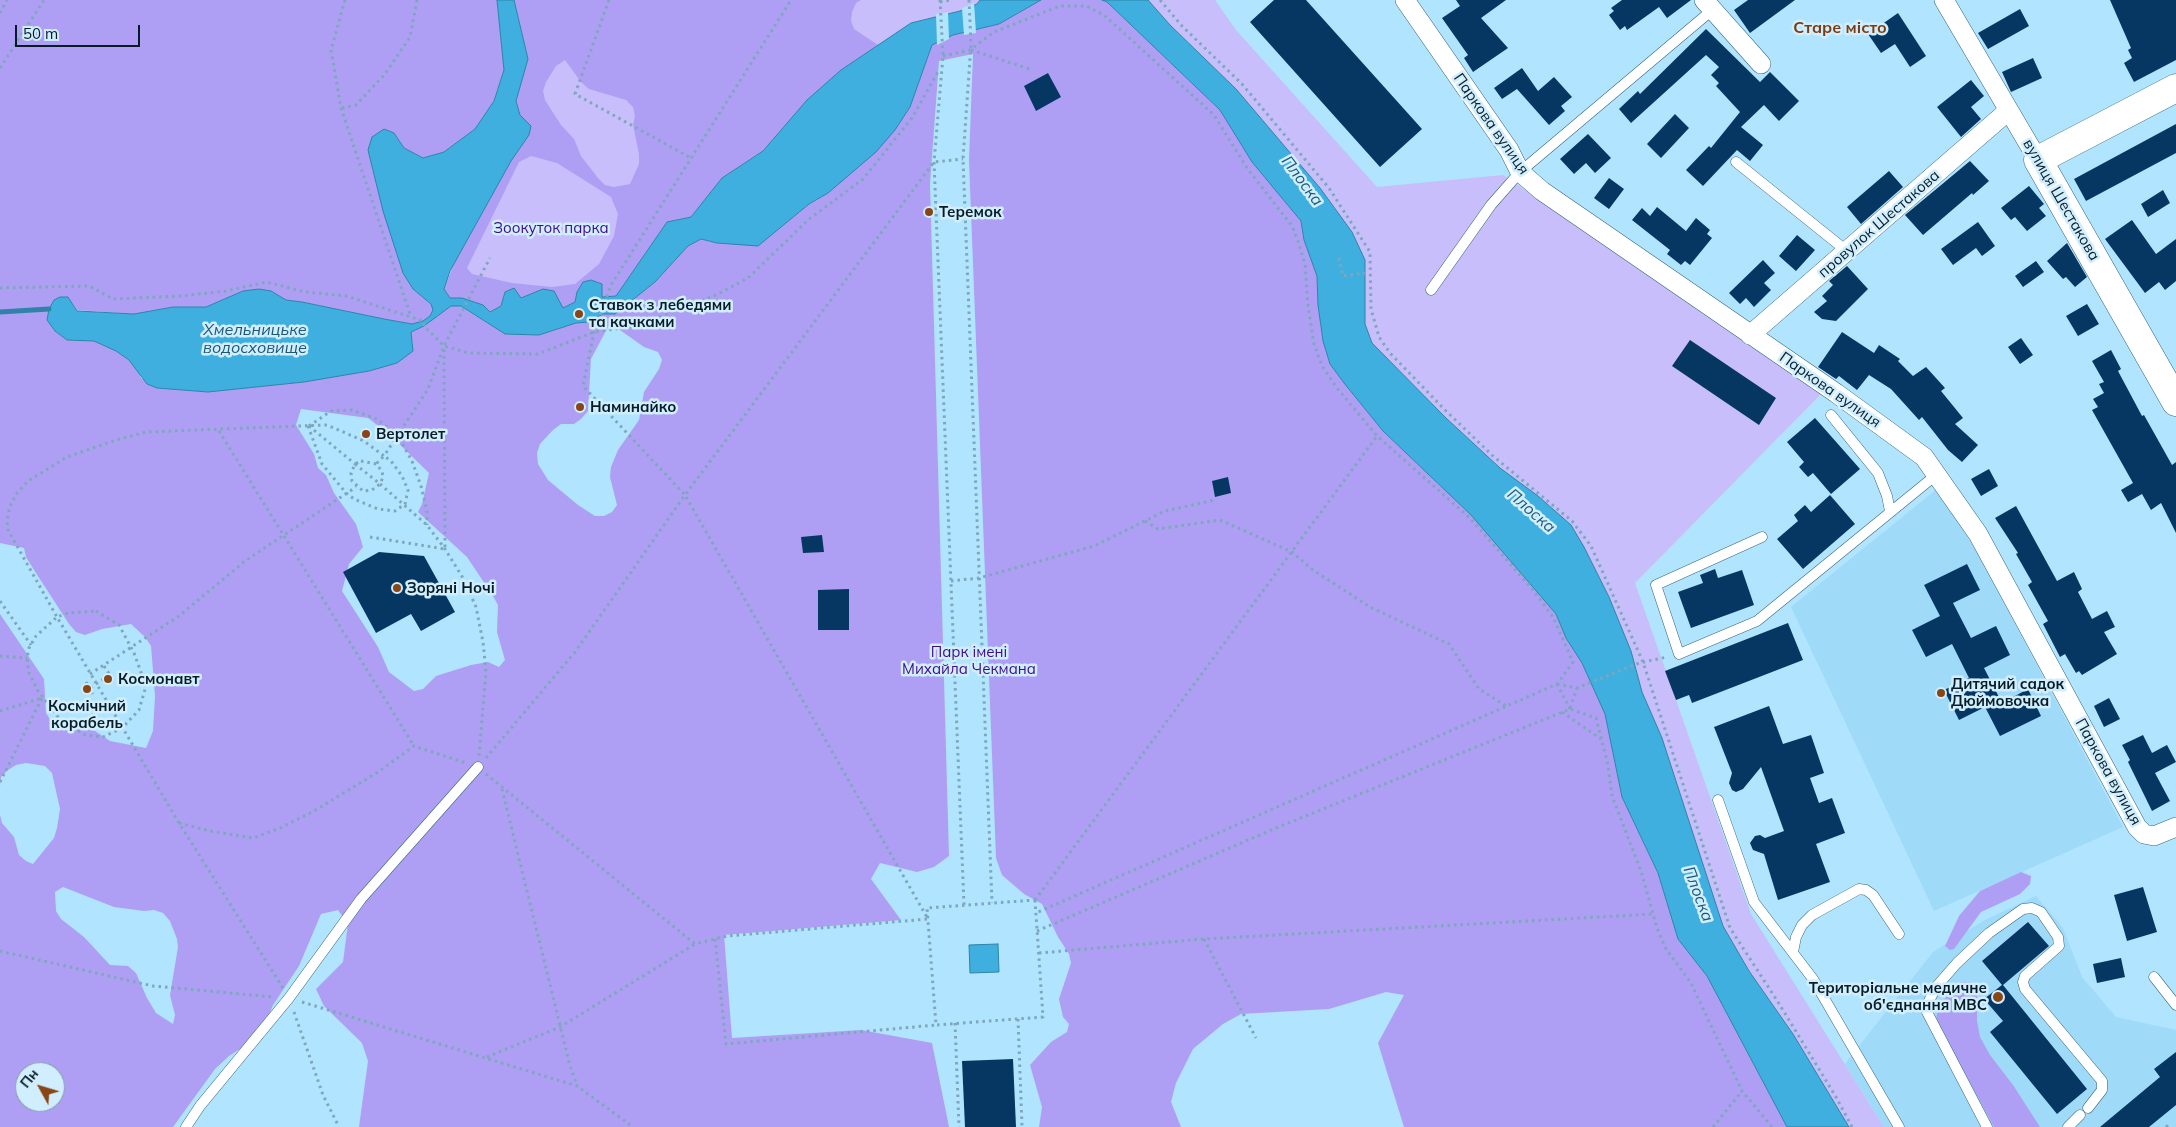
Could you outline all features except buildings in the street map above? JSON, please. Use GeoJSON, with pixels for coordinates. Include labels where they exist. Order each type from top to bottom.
{"type":"FeatureCollection","features":[{"type":"Feature","properties":{"kind":"street","name":"Паркова вулиця"},"geometry":{"type":"LineString","coordinates":[[1405,0],[1509,150],[1520,172],[1542,191],[1836,393],[1924,457],[1978,534],[2137,827],[2144,834],[2154,836],[2176,826]]}},
{"type":"Feature","properties":{"kind":"street","name":"вулиця Шестакова"},"geometry":{"type":"LineString","coordinates":[[1944,0],[2176,402]]}},
{"type":"Feature","properties":{"kind":"street"},"geometry":{"type":"LineString","coordinates":[[1708,5],[1761,64]]}},
{"type":"Feature","properties":{"kind":"street"},"geometry":{"type":"LineString","coordinates":[[2038,160],[2176,88]]}},
{"type":"Feature","properties":{"kind":"street","name":"провулок Шестакова"},"geometry":{"type":"LineString","coordinates":[[1750,335],[1848,252],[2008,111]]}},
{"type":"Feature","properties":{"kind":"lane"},"geometry":{"type":"LineString","coordinates":[[1431,290],[1492,205],[1520,172],[1561,140],[1708,5]]}},
{"type":"Feature","properties":{"kind":"lane"},"geometry":{"type":"LineString","coordinates":[[1736,162],[1848,252]]}},
{"type":"Feature","properties":{"kind":"lane"},"geometry":{"type":"LineString","coordinates":[[1830,415],[1878,473],[1887,496],[1890,511]]}},
{"type":"Feature","properties":{"kind":"lane"},"geometry":{"type":"LineString","coordinates":[[1762,537],[1656,585],[1679,654],[1757,621],[1936,474]]}},
{"type":"Feature","properties":{"kind":"lane"},"geometry":{"type":"LineString","coordinates":[[186,1127],[200,1106],[289,998],[361,899],[478,767]]}},
{"type":"Feature","properties":{"kind":"lane"},"geometry":{"type":"LineString","coordinates":[[1718,800],[1754,902],[1813,979],[1899,1127]]}},
{"type":"Feature","properties":{"kind":"lane"},"geometry":{"type":"LineString","coordinates":[[1793,952],[1796,937],[1802,925],[1812,914],[1859,889],[1866,890],[1873,895],[1899,934]]}},
{"type":"Feature","properties":{"kind":"lane"},"geometry":{"type":"LineString","coordinates":[[1986,1127],[1928,1012],[1928,1003],[1936,987],[1957,963],[1989,933],[2023,909],[2032,908],[2041,912],[2058,937],[2059,946],[2025,976],[2023,982],[2102,1081],[2102,1090],[2088,1108]]}},
{"type":"Feature","properties":{"kind":"lane"},"geometry":{"type":"LineString","coordinates":[[2154,977],[2176,1005]]}},
{"type":"Feature","properties":{"kind":"lane"},"geometry":{"type":"LineString","coordinates":[[2068,1127],[2080,1115]]}},
{"type":"Feature","properties":{"kind":"path"},"geometry":{"type":"LineString","coordinates":[[0,13],[7,0]]}},
{"type":"Feature","properties":{"kind":"path"},"geometry":{"type":"LineString","coordinates":[[0,68],[44,0]]}},
{"type":"Feature","properties":{"kind":"path"},"geometry":{"type":"LineString","coordinates":[[345,0],[331,50],[341,108],[411,317]]}},
{"type":"Feature","properties":{"kind":"path"},"geometry":{"type":"LineString","coordinates":[[341,108],[356,105],[385,74],[410,37],[417,0]]}},
{"type":"Feature","properties":{"kind":"path"},"geometry":{"type":"LineString","coordinates":[[610,0],[575,94],[691,158]]}},
{"type":"Feature","properties":{"kind":"path"},"geometry":{"type":"LineString","coordinates":[[791,0],[611,285],[594,332],[582,386],[685,495],[928,919]]}},
{"type":"Feature","properties":{"kind":"path"},"geometry":{"type":"LineString","coordinates":[[950,0],[940,1],[943,56],[934,162],[964,905]]}},
{"type":"Feature","properties":{"kind":"path"},"geometry":{"type":"LineString","coordinates":[[969,0],[971,44],[963,159],[992,903]]}},
{"type":"Feature","properties":{"kind":"path"},"geometry":{"type":"LineString","coordinates":[[1160,0],[1182,26],[1242,84],[1329,188],[1370,252],[1372,309],[1379,337],[1390,353],[1493,456],[1572,522],[1591,546],[1641,663],[1730,928],[1788,1018],[1852,1127]]}},
{"type":"Feature","properties":{"kind":"path"},"geometry":{"type":"LineString","coordinates":[[943,56],[970,50],[994,32],[1060,6],[1086,6],[1104,15],[1214,116],[1247,168],[1292,226],[1305,264],[1308,306],[1314,344],[1322,366],[1337,388],[1378,436],[1470,518],[1553,617],[1573,662],[1557,684],[1036,913]]}},
{"type":"Feature","properties":{"kind":"path"},"geometry":{"type":"LineString","coordinates":[[970,50],[1033,70]]}},
{"type":"Feature","properties":{"kind":"path"},"geometry":{"type":"LineString","coordinates":[[0,288],[89,286],[114,299],[226,292],[267,282],[305,292],[346,296],[411,317],[422,321],[424,326],[444,346],[469,353],[538,354],[594,332],[636,326],[716,295],[748,278],[808,220],[863,179],[912,118],[939,70]]}},
{"type":"Feature","properties":{"kind":"path"},"geometry":{"type":"LineString","coordinates":[[478,767],[575,652],[685,495],[934,162],[963,159]]}},
{"type":"Feature","properties":{"kind":"path"},"geometry":{"type":"LineString","coordinates":[[376,464],[398,436],[428,389],[444,346],[462,315],[490,258]]}},
{"type":"Feature","properties":{"kind":"path"},"geometry":{"type":"LineString","coordinates":[[1339,258],[1343,276],[1365,273]]}},
{"type":"Feature","properties":{"kind":"path"},"geometry":{"type":"LineString","coordinates":[[444,346],[446,549]]}},
{"type":"Feature","properties":{"kind":"path"},"geometry":{"type":"LineString","coordinates":[[308,426],[331,411],[352,410],[377,419],[398,436],[412,461],[421,486],[427,511],[427,525]]}},
{"type":"Feature","properties":{"kind":"path"},"geometry":{"type":"LineString","coordinates":[[308,426],[322,464],[346,493],[354,499],[378,510],[395,512],[405,504],[408,490],[402,476],[391,461],[353,435],[327,425],[308,426],[219,431],[146,432],[67,457],[28,481],[17,493],[10,506],[8,530],[90,674],[179,823],[289,998],[322,1095],[339,1127]]}},
{"type":"Feature","properties":{"kind":"path"},"geometry":{"type":"LineString","coordinates":[[308,426],[405,504],[427,525],[446,549],[463,578],[476,607],[483,642],[486,672],[478,767]]}},
{"type":"Feature","properties":{"kind":"path"},"geometry":{"type":"LineString","coordinates":[[219,431],[414,746],[478,767],[502,789],[695,944]]}},
{"type":"Feature","properties":{"kind":"path"},"geometry":{"type":"LineString","coordinates":[[715,939],[726,1044],[1043,1017],[1035,900],[1378,436]]}},
{"type":"Feature","properties":{"kind":"path"},"geometry":{"type":"LineString","coordinates":[[361,461],[376,464],[384,477],[380,484],[372,490],[363,491],[356,487],[352,481],[351,473],[355,464],[361,461]]}},
{"type":"Feature","properties":{"kind":"path"},"geometry":{"type":"LineString","coordinates":[[90,674],[200,600],[245,561],[356,487]]}},
{"type":"Feature","properties":{"kind":"path"},"geometry":{"type":"LineString","coordinates":[[951,581],[980,578],[1094,546],[1164,511],[1215,500]]}},
{"type":"Feature","properties":{"kind":"path"},"geometry":{"type":"LineString","coordinates":[[1145,521],[1158,529],[1220,520],[1292,552],[1313,570],[1370,607],[1449,644],[1479,689],[1507,706]]}},
{"type":"Feature","properties":{"kind":"path"},"geometry":{"type":"LineString","coordinates":[[370,537],[446,549]]}},
{"type":"Feature","properties":{"kind":"path"},"geometry":{"type":"LineString","coordinates":[[0,601],[31,644]]}},
{"type":"Feature","properties":{"kind":"path"},"geometry":{"type":"LineString","coordinates":[[96,611],[119,625],[131,648],[146,686],[139,710],[122,728],[103,737],[85,735],[57,716],[42,698],[29,673],[27,658],[31,644],[36,636],[57,617],[68,613],[96,611]]}},
{"type":"Feature","properties":{"kind":"path"},"geometry":{"type":"LineString","coordinates":[[1557,684],[1577,688],[1641,663],[1679,654]]}},
{"type":"Feature","properties":{"kind":"path"},"geometry":{"type":"LineString","coordinates":[[0,656],[27,658]]}},
{"type":"Feature","properties":{"kind":"path"},"geometry":{"type":"LineString","coordinates":[[85,691],[110,675],[104,666]]}},
{"type":"Feature","properties":{"kind":"path"},"geometry":{"type":"LineString","coordinates":[[86,682],[93,694]]}},
{"type":"Feature","properties":{"kind":"path"},"geometry":{"type":"LineString","coordinates":[[1557,684],[1570,709]]}},
{"type":"Feature","properties":{"kind":"path"},"geometry":{"type":"LineString","coordinates":[[1570,709],[1577,688]]}},
{"type":"Feature","properties":{"kind":"path"},"geometry":{"type":"LineString","coordinates":[[0,711],[42,698]]}},
{"type":"Feature","properties":{"kind":"path"},"geometry":{"type":"LineString","coordinates":[[0,782],[42,698]]}},
{"type":"Feature","properties":{"kind":"path"},"geometry":{"type":"LineString","coordinates":[[1037,931],[1276,828],[1570,709],[1596,718],[1608,766],[1612,796],[1642,871],[1657,928],[1666,949],[1691,983],[1742,1091],[1772,1127]]}},
{"type":"Feature","properties":{"kind":"path"},"geometry":{"type":"LineString","coordinates":[[1562,712],[1602,739]]}},
{"type":"Feature","properties":{"kind":"path"},"geometry":{"type":"LineString","coordinates":[[179,823],[210,831],[252,838],[280,828],[314,811],[378,772],[414,746]]}},
{"type":"Feature","properties":{"kind":"path"},"geometry":{"type":"LineString","coordinates":[[502,789],[560,1027],[577,1086]]}},
{"type":"Feature","properties":{"kind":"path"},"geometry":{"type":"LineString","coordinates":[[936,1025],[927,908],[1035,900]]}},
{"type":"Feature","properties":{"kind":"path"},"geometry":{"type":"LineString","coordinates":[[1039,953],[1204,939],[1653,914]]}},
{"type":"Feature","properties":{"kind":"path"},"geometry":{"type":"LineString","coordinates":[[486,1058],[560,1027],[695,944],[727,936],[928,919]]}},
{"type":"Feature","properties":{"kind":"path"},"geometry":{"type":"LineString","coordinates":[[1204,939],[1256,1038]]}},
{"type":"Feature","properties":{"kind":"path"},"geometry":{"type":"LineString","coordinates":[[0,951],[153,986],[289,998],[577,1086],[633,1127]]}},
{"type":"Feature","properties":{"kind":"path"},"geometry":{"type":"LineString","coordinates":[[1018,1019],[1022,1127]]}},
{"type":"Feature","properties":{"kind":"path"},"geometry":{"type":"LineString","coordinates":[[955,1023],[959,1127]]}},
{"type":"Feature","properties":{"kind":"path"},"geometry":{"type":"LineString","coordinates":[[1714,1127],[1742,1091]]}},
{"type":"Feature","properties":{"kind":"path"},"geometry":{"type":"LineString","coordinates":[[2166,1127],[2171,1123]]}},
{"type":"Feature","properties":{"kind":"shaded area","name":"Парк імені Михайла Чекмана"},"geometry":{"type":"Polygon","coordinates":[[[0,0],[497,0],[504,70],[494,101],[475,129],[444,152],[423,158],[404,148],[394,133],[372,168],[403,273],[413,289],[431,304],[433,310],[430,316],[423,321],[412,324],[286,300],[271,291],[243,291],[206,307],[173,307],[134,314],[77,310],[68,297],[54,300],[49,309],[47,320],[55,331],[67,340],[94,341],[116,351],[129,360],[138,370],[141,378],[157,388],[208,392],[304,382],[369,371],[397,363],[413,344],[410,336],[411,332],[424,326],[451,306],[460,306],[505,334],[539,335],[576,323],[589,322],[603,314],[615,314],[655,282],[688,246],[701,239],[717,243],[742,244],[773,232],[809,204],[828,193],[895,130],[910,107],[932,45],[953,35],[999,24],[1041,0],[1102,0],[1107,2],[1220,110],[1252,162],[1301,221],[1304,240],[1317,276],[1318,305],[1323,341],[1330,364],[1344,383],[1383,431],[1471,515],[1556,614],[1566,638],[1582,663],[1605,714],[1622,797],[1658,873],[1678,939],[1707,976],[1787,1127],[1404,1127],[1378,1043],[1404,995],[1386,992],[1329,1009],[1241,1014],[1223,1024],[1193,1049],[1176,1083],[1171,1102],[1181,1127],[1039,1127],[1042,1107],[1030,1065],[1051,1042],[1067,1032],[1069,1024],[1063,1017],[1059,999],[1071,963],[1069,954],[1058,937],[1042,904],[1024,894],[1002,875],[996,858],[969,160],[973,54],[939,61],[930,184],[949,856],[934,867],[917,872],[880,863],[871,879],[901,920],[724,935],[732,1038],[861,1030],[932,1043],[949,1127],[359,1127],[368,1061],[362,1043],[324,1006],[316,989],[343,962],[348,924],[338,910],[321,914],[299,966],[273,1005],[260,1036],[229,1056],[215,1069],[173,1127],[0,1127],[0,815],[2,823],[14,837],[19,855],[33,864],[54,838],[60,809],[52,773],[45,766],[26,763],[16,765],[1,777],[0,786],[0,614],[44,679],[46,713],[57,726],[80,721],[110,741],[146,748],[153,731],[155,696],[151,646],[145,637],[131,624],[102,629],[85,635],[76,632],[26,557],[24,548],[0,543],[0,0]],[[610,323],[591,359],[588,411],[574,424],[561,424],[553,430],[540,444],[537,453],[538,464],[548,480],[578,505],[595,516],[604,516],[612,512],[617,505],[610,477],[611,467],[618,450],[639,420],[644,392],[659,369],[662,360],[658,352],[644,347],[610,323]],[[301,409],[296,425],[314,454],[318,468],[326,475],[334,493],[356,524],[363,547],[349,564],[342,591],[378,647],[389,672],[414,691],[423,689],[436,676],[471,665],[488,662],[499,667],[505,660],[497,632],[498,605],[467,557],[418,512],[422,504],[429,473],[390,435],[368,418],[301,409]],[[63,887],[55,892],[56,911],[61,919],[84,937],[110,965],[128,966],[136,973],[156,1013],[173,1024],[175,1015],[170,995],[178,947],[170,921],[163,913],[154,910],[144,911],[114,907],[63,887]]]}},
{"type":"Feature","properties":{"kind":"shaded area"},"geometry":{"type":"Polygon","coordinates":[[[514,0],[861,0],[856,3],[852,12],[851,21],[854,29],[878,45],[841,70],[807,100],[763,151],[722,178],[691,217],[667,222],[616,296],[601,297],[591,280],[583,282],[577,292],[575,302],[563,308],[543,289],[521,298],[505,292],[501,306],[490,312],[483,305],[462,298],[450,298],[444,289],[456,259],[511,161],[529,135],[531,126],[520,115],[516,101],[528,59],[514,0]],[[565,60],[556,66],[546,82],[543,91],[545,100],[561,125],[574,139],[581,156],[605,185],[614,187],[630,184],[639,164],[639,154],[633,125],[635,116],[633,107],[626,100],[589,89],[581,82],[565,60]],[[531,156],[519,162],[467,268],[472,274],[512,283],[552,287],[575,284],[599,264],[614,236],[618,214],[611,197],[557,163],[531,156]]]}},
{"type":"Feature","properties":{"kind":"shaded area","name":"Дитячий садок Дюймовочка"},"geometry":{"type":"Polygon","coordinates":[[[1937,489],[1975,549],[2123,827],[1934,911],[1791,607],[1937,489]]]}},
{"type":"Feature","properties":{"kind":"shaded area"},"geometry":{"type":"Polygon","coordinates":[[[2021,872],[2031,876],[2030,884],[2020,894],[1981,912],[1954,949],[1950,950],[1945,946],[1959,916],[1980,891],[2021,872]]]}},
{"type":"Feature","properties":{"kind":"shaded area","name":"Територіальне медичне об'єднання МВС"},"geometry":{"type":"Polygon","coordinates":[[[2036,896],[2063,928],[2082,977],[2116,1017],[2176,1030],[2176,1127],[1884,1127],[1845,1064],[1933,952],[1985,920],[2036,896]]]}},
{"type":"Feature","properties":{"kind":"shaded area"},"geometry":{"type":"Polygon","coordinates":[[[1960,982],[1971,982],[1977,991],[1977,1021],[1980,1037],[1990,1055],[2013,1085],[2040,1127],[1994,1127],[1936,1020],[1942,1002],[1960,982]]]}},
{"type":"Feature","properties":{"kind":"green space","name":"Зоокуток парка"},"geometry":{"type":"Polygon","coordinates":[[[514,0],[980,0],[977,4],[960,11],[911,23],[577,292],[447,282],[528,59],[514,0]]]}},
{"type":"Feature","properties":{"kind":"green space"},"geometry":{"type":"Polygon","coordinates":[[[1148,0],[1215,0],[1236,30],[1377,187],[1503,175],[1821,394],[1635,583],[1751,914],[1884,1127],[1849,1127],[1793,1034],[1749,971],[1723,926],[1662,738],[1642,692],[1631,651],[1609,597],[1571,525],[1538,496],[1500,468],[1446,418],[1372,343],[1365,324],[1365,260],[1352,232],[1320,188],[1236,89],[1170,25],[1148,0]]]}},
{"type":"Feature","properties":{"kind":"water","name":"Хмельницьке водосховище"},"geometry":{"type":"Polygon","coordinates":[[[497,0],[514,0],[528,59],[516,101],[520,115],[531,126],[529,135],[511,161],[450,271],[444,289],[450,298],[462,298],[483,305],[490,312],[501,306],[505,292],[514,288],[521,298],[543,289],[554,291],[563,308],[575,302],[577,292],[583,282],[591,280],[602,284],[602,297],[616,296],[667,222],[691,217],[722,178],[763,151],[807,100],[841,70],[911,23],[960,11],[977,4],[980,0],[1041,0],[999,24],[953,35],[932,45],[910,107],[895,130],[876,152],[828,193],[809,204],[758,246],[717,243],[701,239],[688,246],[655,282],[615,314],[603,314],[589,322],[576,323],[539,335],[505,334],[461,306],[451,306],[424,326],[411,332],[413,351],[397,363],[369,371],[304,382],[208,392],[157,388],[147,384],[129,360],[116,351],[94,341],[67,340],[55,331],[47,320],[49,309],[54,300],[60,297],[68,297],[77,311],[134,314],[173,307],[206,307],[243,291],[259,289],[271,291],[286,300],[412,324],[423,321],[430,316],[433,310],[431,304],[413,289],[403,273],[383,211],[368,150],[372,137],[384,129],[394,133],[404,148],[423,158],[444,152],[475,129],[494,101],[504,70],[497,0]]]}},
{"type":"Feature","properties":{"kind":"water","name":"Плоска"},"geometry":{"type":"Polygon","coordinates":[[[1102,0],[1148,0],[1170,25],[1236,89],[1320,188],[1352,232],[1365,260],[1365,324],[1372,343],[1446,418],[1500,468],[1538,496],[1571,525],[1609,597],[1631,651],[1642,692],[1662,738],[1723,926],[1749,971],[1793,1034],[1849,1127],[1787,1127],[1707,976],[1678,939],[1658,873],[1622,797],[1605,714],[1582,663],[1566,638],[1556,614],[1471,515],[1383,431],[1344,383],[1330,364],[1323,341],[1318,305],[1317,276],[1304,240],[1301,221],[1252,162],[1220,110],[1107,2],[1102,0]]]}},
{"type":"Feature","properties":{"kind":"water"},"geometry":{"type":"Polygon","coordinates":[[[998,944],[999,972],[970,973],[969,945],[998,944]]]}},
{"type":"Feature","properties":{"kind":"pier"},"geometry":{"type":"Polygon","coordinates":[[[974,3],[976,33],[964,35],[962,8],[974,3]]]}},
{"type":"Feature","properties":{"kind":"pier"},"geometry":{"type":"Polygon","coordinates":[[[948,12],[949,39],[937,45],[936,14],[948,12]]]}},
{"type":"Feature","properties":{"kind":"waterway"},"geometry":{"type":"LineString","coordinates":[[0,312],[49,309]]}},
{"type":"Feature","properties":{"kind":"place","name":"Теремок"},"geometry":{"type":"Point","coordinates":[929,212]}},
{"type":"Feature","properties":{"kind":"place","name":"Ставок з лебедями та качками"},"geometry":{"type":"Point","coordinates":[579,314]}},
{"type":"Feature","properties":{"kind":"place","name":"Наминайко"},"geometry":{"type":"Point","coordinates":[580,407]}},
{"type":"Feature","properties":{"kind":"place","name":"Вертолет"},"geometry":{"type":"Point","coordinates":[366,434]}},
{"type":"Feature","properties":{"kind":"place","name":"Зоряні Ночі"},"geometry":{"type":"Point","coordinates":[397,588]}},
{"type":"Feature","properties":{"kind":"place","name":"Космонавт"},"geometry":{"type":"Point","coordinates":[108,679]}},
{"type":"Feature","properties":{"kind":"place","name":"Космічний корабель"},"geometry":{"type":"Point","coordinates":[87,689]}},
{"type":"Feature","properties":{"kind":"place","name":"Дитячий садок Дюймовочка"},"geometry":{"type":"Point","coordinates":[1941,693]}},
{"type":"Feature","properties":{"kind":"place","name":"Територіальне медичне об'єднання МВС"},"geometry":{"type":"Point","coordinates":[1998,997]}},
{"type":"Feature","properties":{"kind":"district","name":"Старе місто"},"geometry":{"type":"Point","coordinates":[1840,28]}}]}
